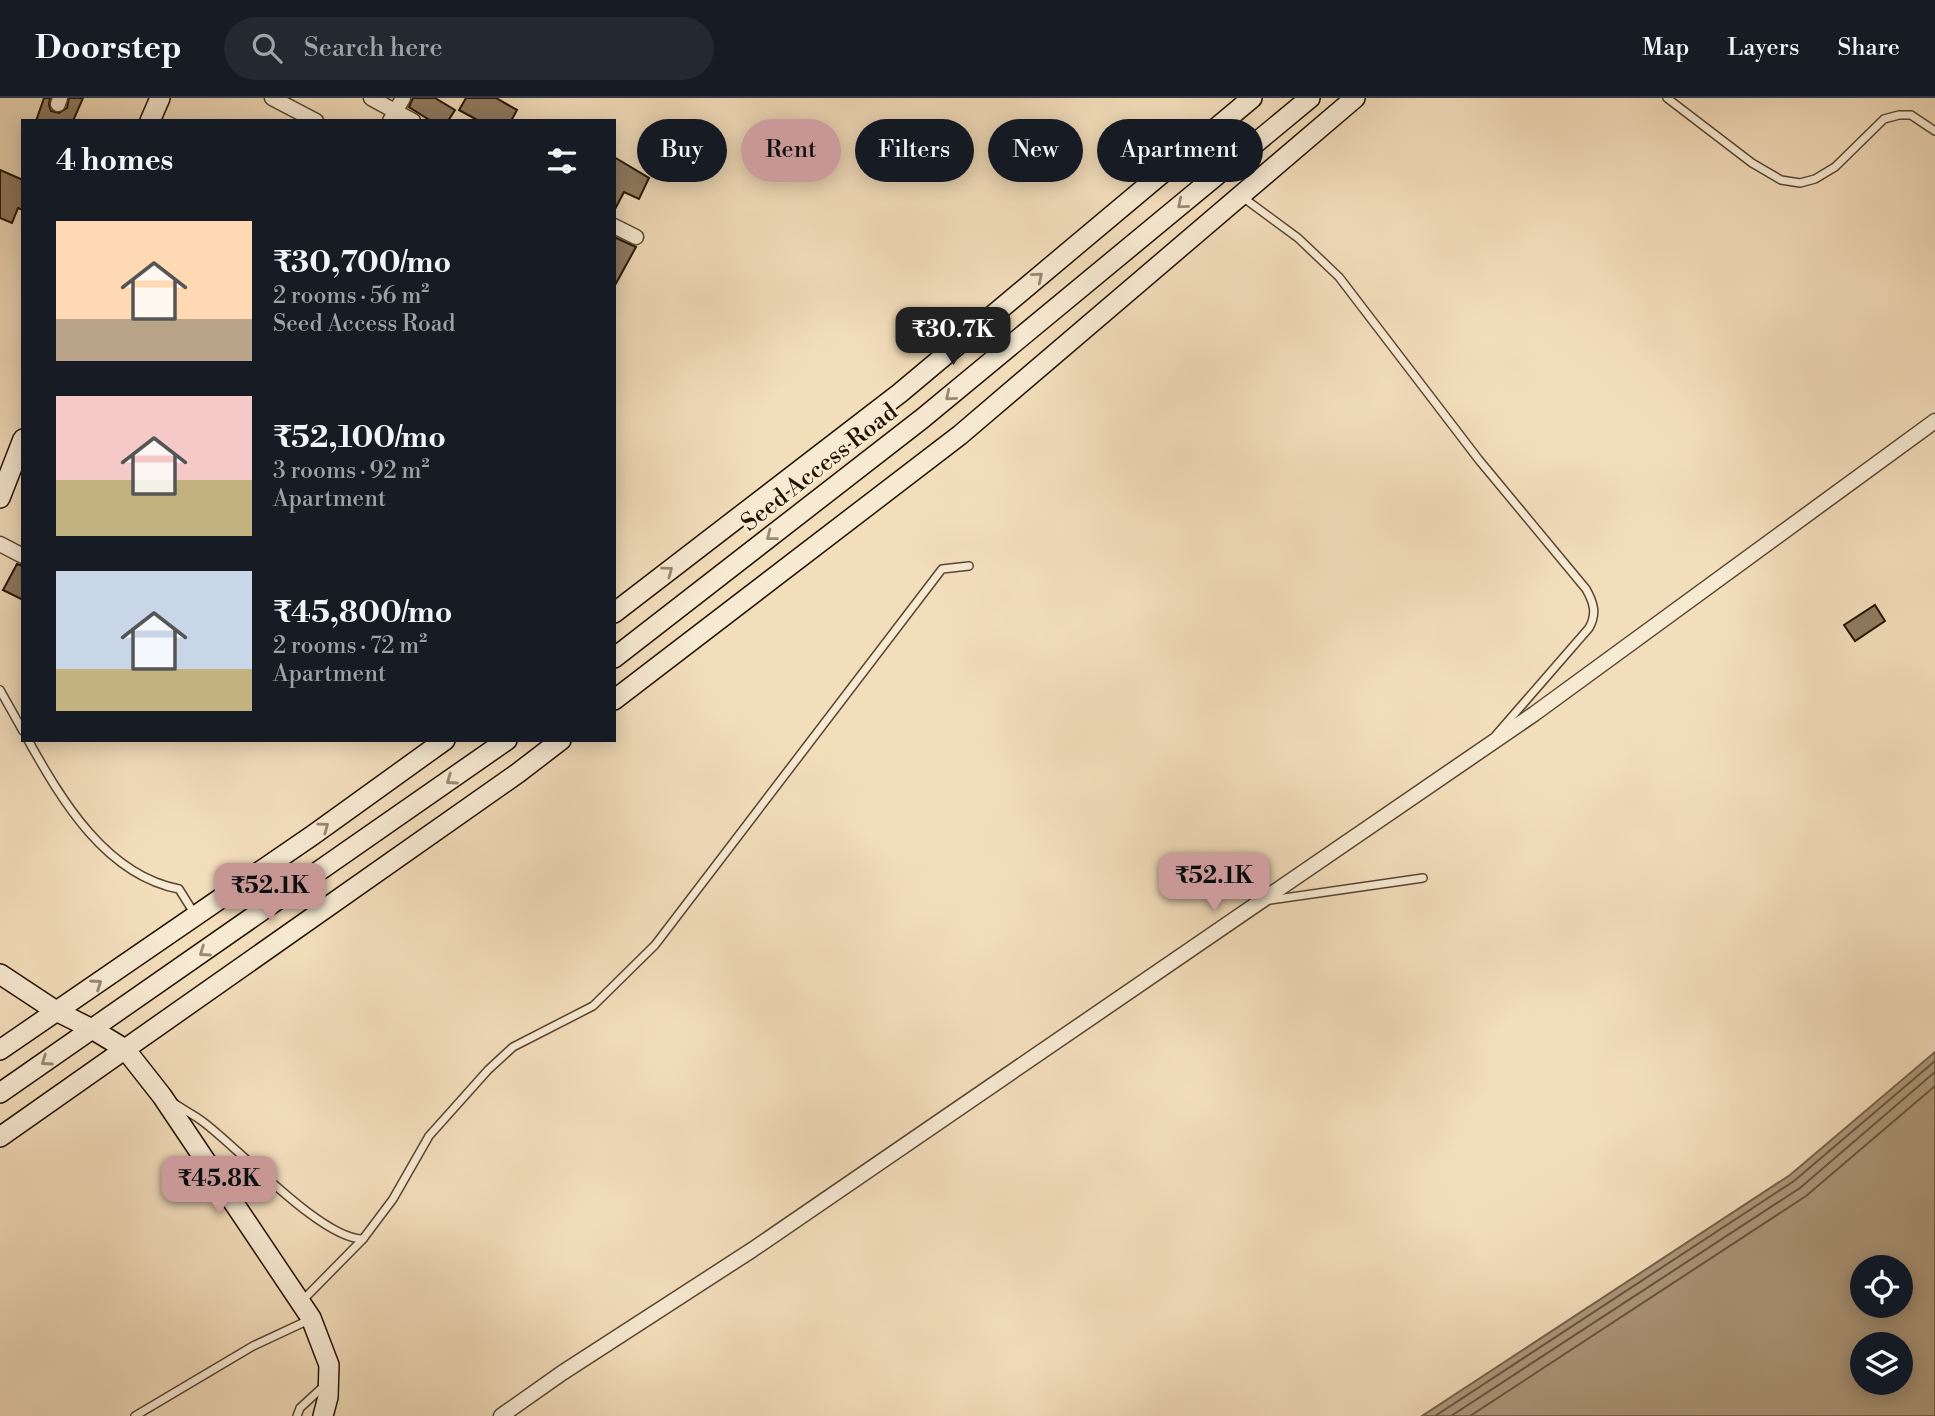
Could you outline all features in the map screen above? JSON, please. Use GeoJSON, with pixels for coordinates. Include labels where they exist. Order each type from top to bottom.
{"type":"FeatureCollection","features":[{"type":"Feature","properties":{"kind":"street"},"geometry":{"type":"LineString","coordinates":[[153,119],[160,98]]}},
{"type":"Feature","properties":{"kind":"street"},"geometry":{"type":"LineString","coordinates":[[272,98],[312,119]]}},
{"type":"Feature","properties":{"kind":"street"},"geometry":{"type":"LineString","coordinates":[[371,98],[392,116],[403,98]]}},
{"type":"Feature","properties":{"kind":"street","name":"Seed Access Road"},"geometry":{"type":"LineString","coordinates":[[616,611],[900,393],[1252,98]]}},
{"type":"Feature","properties":{"kind":"street","name":"Seed Access Road"},"geometry":{"type":"LineString","coordinates":[[616,656],[923,418],[1310,98]]}},
{"type":"Feature","properties":{"kind":"street"},"geometry":{"type":"LineString","coordinates":[[616,698],[960,435],[1355,98]]}},
{"type":"Feature","properties":{"kind":"street"},"geometry":{"type":"LineString","coordinates":[[616,227],[636,237]]}},
{"type":"Feature","properties":{"kind":"street"},"geometry":{"type":"LineString","coordinates":[[501,1416],[562,1373],[763,1243],[1484,749],[1935,421]]}},
{"type":"Feature","properties":{"kind":"street"},"geometry":{"type":"LineString","coordinates":[[0,498],[21,447]]}},
{"type":"Feature","properties":{"kind":"street"},"geometry":{"type":"LineString","coordinates":[[0,544],[21,555]]}},
{"type":"Feature","properties":{"kind":"street"},"geometry":{"type":"LineString","coordinates":[[0,1050],[441,742]]}},
{"type":"Feature","properties":{"kind":"street"},"geometry":{"type":"LineString","coordinates":[[0,1093],[504,742]]}},
{"type":"Feature","properties":{"kind":"street"},"geometry":{"type":"LineString","coordinates":[[0,1136],[558,742]]}},
{"type":"Feature","properties":{"kind":"street"},"geometry":{"type":"LineString","coordinates":[[0,974],[56,1011],[125,1049],[162,1096],[306,1310],[329,1365],[323,1416]]}},
{"type":"Feature","properties":{"kind":"lane"},"geometry":{"type":"LineString","coordinates":[[1667,98],[1752,163],[1781,180],[1800,183],[1815,179],[1835,166],[1884,119],[1911,115],[1935,131]]}},
{"type":"Feature","properties":{"kind":"lane"},"geometry":{"type":"LineString","coordinates":[[1240,196],[1298,238],[1339,277],[1479,460],[1592,600],[1594,620],[1589,628],[1484,749]]}},
{"type":"Feature","properties":{"kind":"lane"},"geometry":{"type":"LineString","coordinates":[[135,1416],[253,1346],[306,1310],[393,1199],[429,1136],[488,1070],[513,1047],[593,1006],[646,954],[942,569],[969,566]]}},
{"type":"Feature","properties":{"kind":"lane"},"geometry":{"type":"LineString","coordinates":[[0,690],[21,727]]}},
{"type":"Feature","properties":{"kind":"lane"},"geometry":{"type":"LineString","coordinates":[[29,742],[46,773],[91,836],[132,870],[166,886],[180,889],[196,915]]}},
{"type":"Feature","properties":{"kind":"lane"},"geometry":{"type":"LineString","coordinates":[[1262,901],[1423,877]]}},
{"type":"Feature","properties":{"kind":"lane"},"geometry":{"type":"LineString","coordinates":[[162,1096],[202,1121],[293,1199],[340,1234],[363,1240]]}},
{"type":"Feature","properties":{"kind":"lane"},"geometry":{"type":"LineString","coordinates":[[297,1416],[300,1408],[328,1382]]}},
{"type":"Feature","properties":{"kind":"water"},"geometry":{"type":"Polygon","coordinates":[[[1935,1052],[1935,1416],[1422,1416],[1790,1175],[1935,1052]]]}},
{"type":"Feature","properties":{"kind":"building"},"geometry":{"type":"Polygon","coordinates":[[[44,98],[50,98],[51,111],[59,113],[67,108],[69,98],[83,98],[74,119],[37,119],[44,98]]]}},
{"type":"Feature","properties":{"kind":"building"},"geometry":{"type":"Polygon","coordinates":[[[413,98],[435,98],[455,110],[449,119],[428,119],[409,107],[413,98]]]}},
{"type":"Feature","properties":{"kind":"building"},"geometry":{"type":"Polygon","coordinates":[[[466,98],[496,98],[517,110],[512,119],[475,119],[459,110],[466,98]]]}},
{"type":"Feature","properties":{"kind":"building"},"geometry":{"type":"Polygon","coordinates":[[[616,158],[637,171],[637,182],[647,182],[639,199],[624,192],[616,207],[616,158]]]}},
{"type":"Feature","properties":{"kind":"building"},"geometry":{"type":"Polygon","coordinates":[[[0,170],[21,179],[21,209],[18,208],[12,223],[0,218],[0,170]]]}},
{"type":"Feature","properties":{"kind":"building"},"geometry":{"type":"Polygon","coordinates":[[[616,238],[636,247],[616,283],[616,238]]]}},
{"type":"Feature","properties":{"kind":"building"},"geometry":{"type":"Polygon","coordinates":[[[17,564],[21,565],[21,599],[3,590],[17,564]]]}},
{"type":"Feature","properties":{"kind":"building"},"geometry":{"type":"Polygon","coordinates":[[[1875,605],[1885,621],[1855,641],[1844,625],[1875,605]]]}}]}
